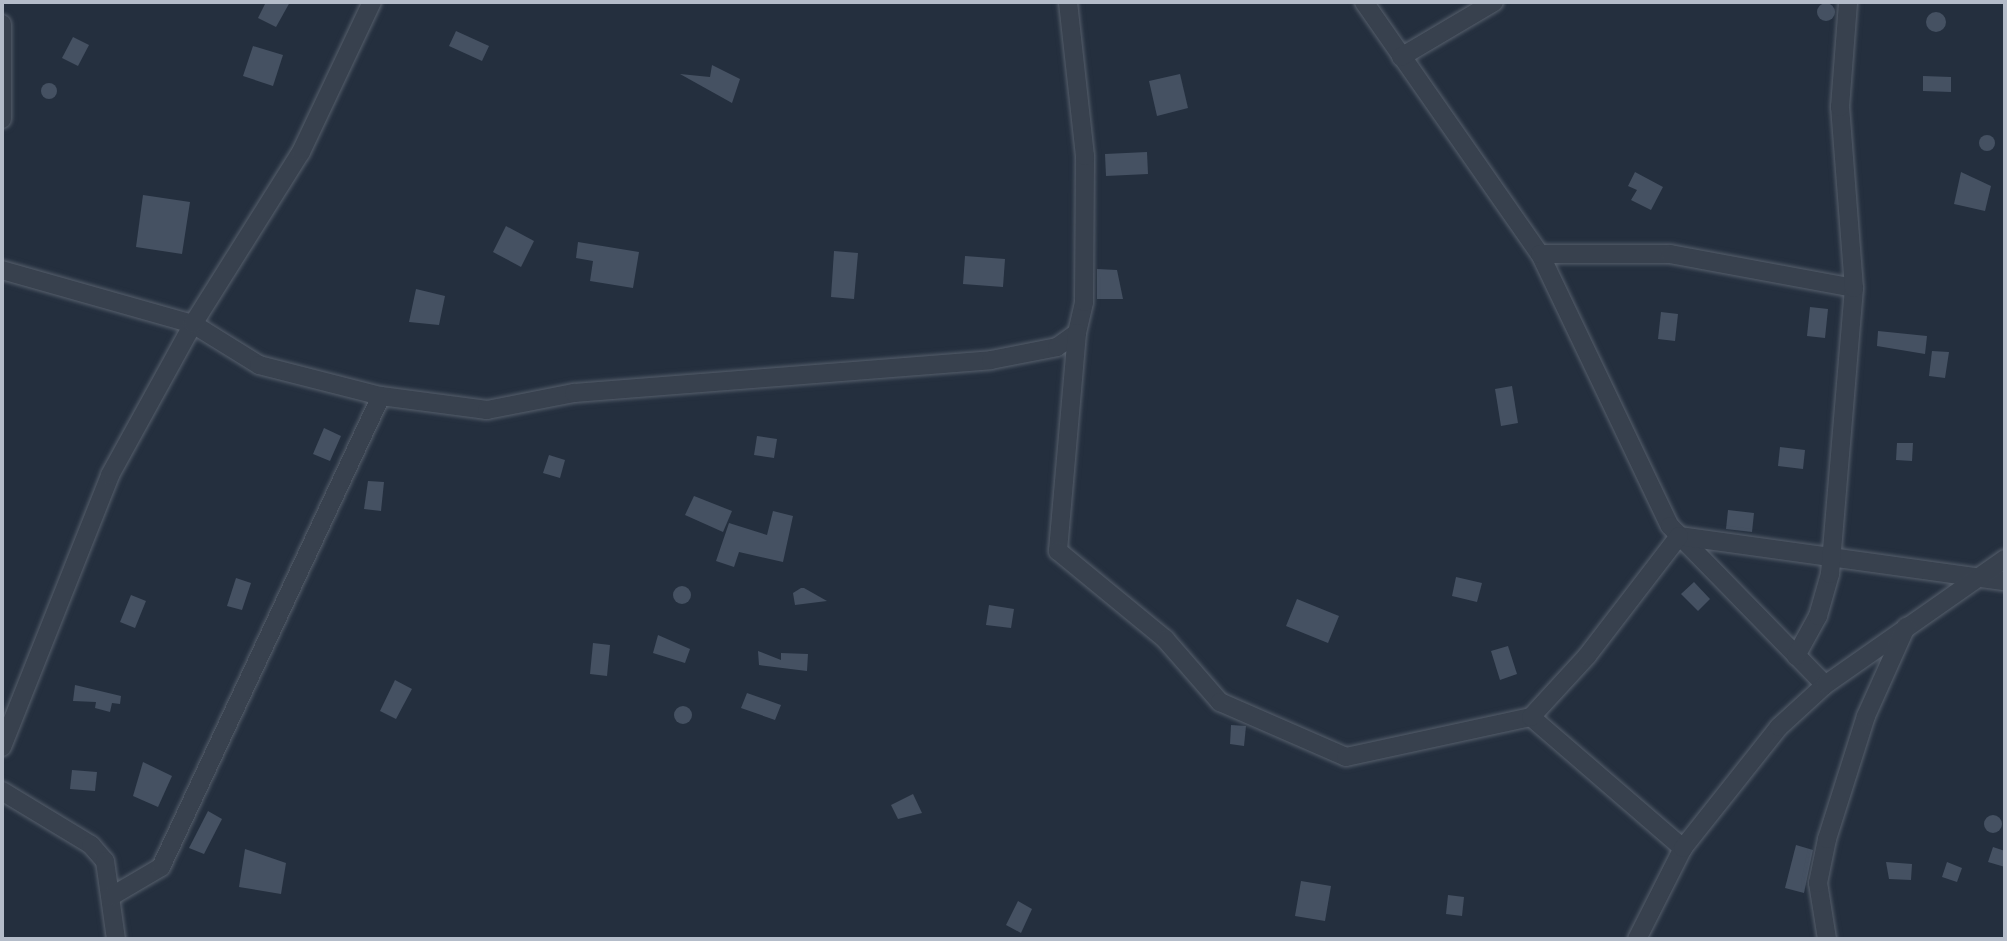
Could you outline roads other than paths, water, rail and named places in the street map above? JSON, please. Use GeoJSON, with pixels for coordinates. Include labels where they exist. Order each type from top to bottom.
{"type":"FeatureCollection","features":[{"type":"Feature","properties":{"kind":"street"},"geometry":{"type":"LineString","coordinates":[[2,747],[110,475],[193,324],[301,152],[372,2]]}},
{"type":"Feature","properties":{"kind":"street"},"geometry":{"type":"LineString","coordinates":[[1068,2],[1085,156],[1084,302],[1077,333],[1058,551],[1165,639],[1220,702],[1346,757],[1531,717],[1587,656],[1679,536]]}},
{"type":"Feature","properties":{"kind":"street"},"geometry":{"type":"LineString","coordinates":[[1364,2],[1540,254],[1655,503],[1679,536],[1825,685]]}},
{"type":"Feature","properties":{"kind":"street"},"geometry":{"type":"LineString","coordinates":[[1401,57],[1494,2]]}},
{"type":"Feature","properties":{"kind":"street"},"geometry":{"type":"LineString","coordinates":[[1796,656],[1825,598],[1832,557],[1854,288],[1840,107],[1848,2]]}},
{"type":"Feature","properties":{"kind":"street"},"geometry":{"type":"LineString","coordinates":[[2,23],[2,119]]}},
{"type":"Feature","properties":{"kind":"street"},"geometry":{"type":"LineString","coordinates":[[1540,254],[1670,254],[1854,288]]}},
{"type":"Feature","properties":{"kind":"street"},"geometry":{"type":"LineString","coordinates":[[2,270],[193,324],[259,365],[381,396],[487,410],[574,393],[991,360],[1057,347],[1077,333]]}},
{"type":"Feature","properties":{"kind":"street"},"geometry":{"type":"LineString","coordinates":[[112,896],[161,867],[381,396]]}},
{"type":"Feature","properties":{"kind":"street"},"geometry":{"type":"LineString","coordinates":[[1679,536],[1978,574],[2005,581]]}},
{"type":"Feature","properties":{"kind":"street"},"geometry":{"type":"LineString","coordinates":[[1637,939],[1683,848],[1754,754],[1825,685],[1978,574],[2005,559]]}},
{"type":"Feature","properties":{"kind":"street"},"geometry":{"type":"LineString","coordinates":[[1827,939],[1818,883],[1827,839],[1866,716],[1908,624]]}},
{"type":"Feature","properties":{"kind":"street"},"geometry":{"type":"LineString","coordinates":[[1531,717],[1683,848]]}},
{"type":"Feature","properties":{"kind":"street"},"geometry":{"type":"LineString","coordinates":[[2,791],[91,845],[105,861],[117,939]]}}]}
